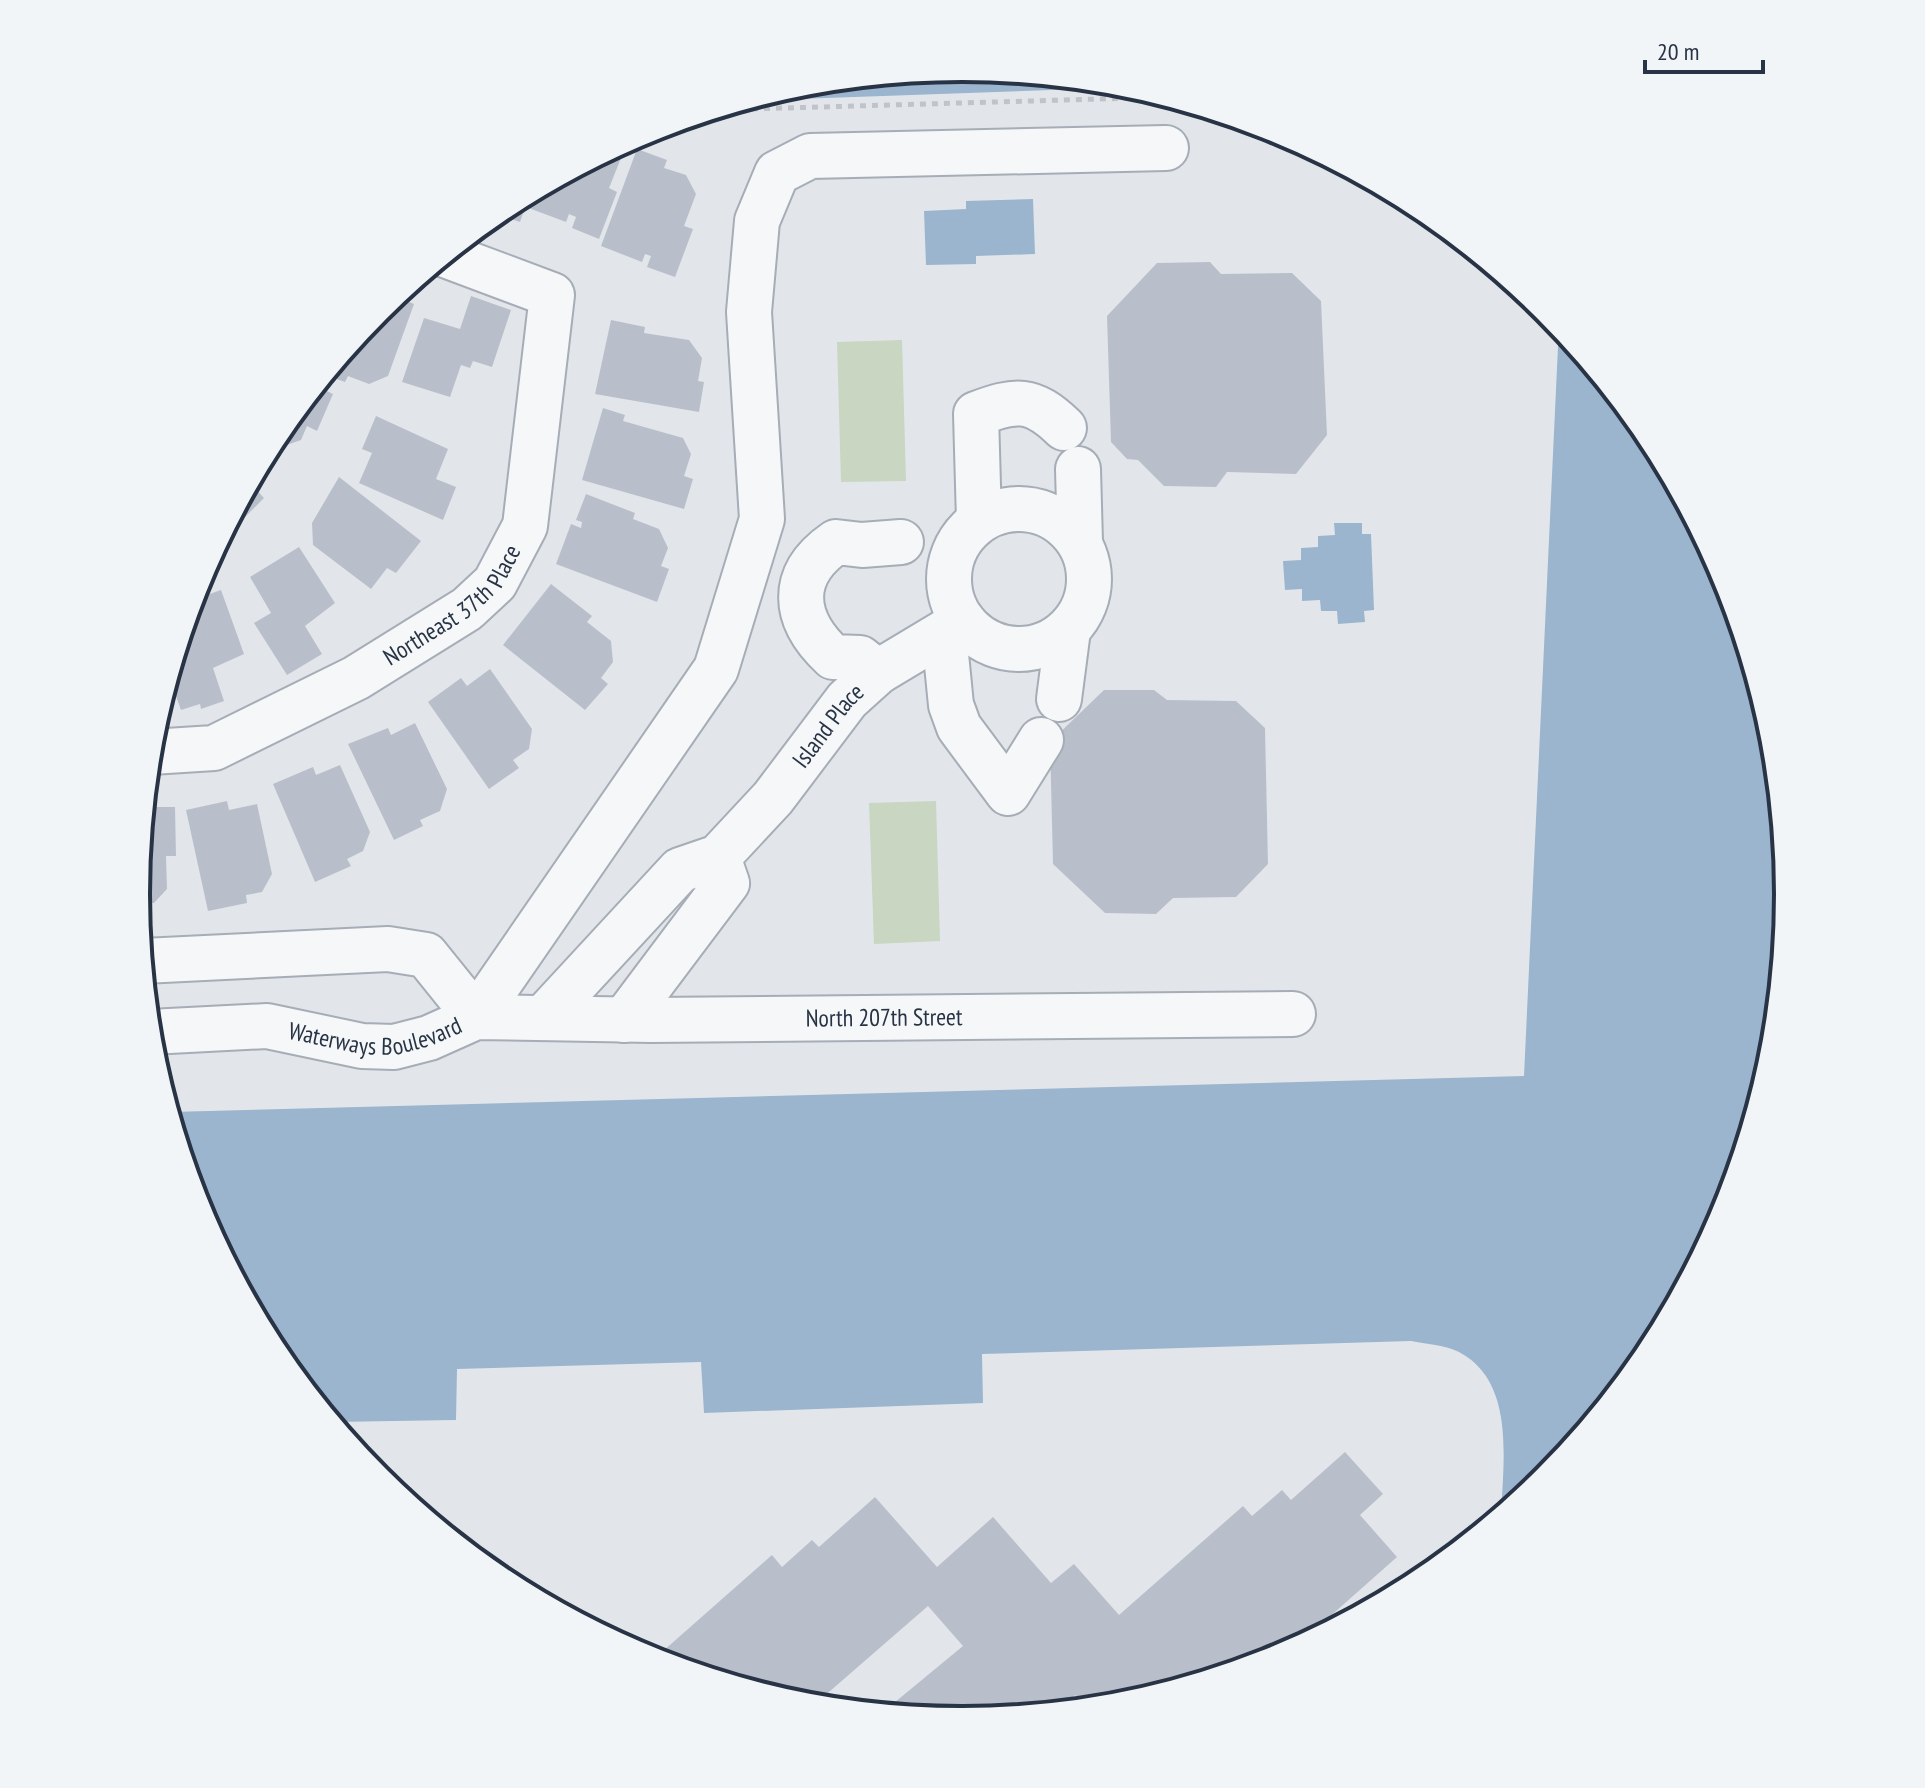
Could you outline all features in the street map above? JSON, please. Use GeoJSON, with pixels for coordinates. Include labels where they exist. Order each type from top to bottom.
{"type":"FeatureCollection","features":[{"type":"Feature","properties":{"kind":"street"},"geometry":{"type":"LineString","coordinates":[[476,1017],[716,669],[762,519],[749,312],[757,221],[777,173],[810,156],[1166,148]]}},
{"type":"Feature","properties":{"kind":"street","name":"Northeast 37th Place"},"geometry":{"type":"LineString","coordinates":[[163,751],[214,748],[356,678],[467,609],[495,583],[525,526],[552,295],[457,259]]}},
{"type":"Feature","properties":{"kind":"street"},"geometry":{"type":"LineString","coordinates":[[979,521],[976,414],[1009,402],[1031,405],[1042,407],[1064,428]]}},
{"type":"Feature","properties":{"kind":"street"},"geometry":{"type":"LineString","coordinates":[[953,628],[1013,648],[1048,643],[1068,630],[1082,611],[1089,588],[1088,564],[1080,542],[1078,469]]}},
{"type":"Feature","properties":{"kind":"street"},"geometry":{"type":"LineString","coordinates":[[1041,740],[1008,793],[959,727],[951,705],[953,628],[949,579],[953,556],[963,536],[979,521],[1000,511],[1033,511],[1064,524],[1080,542]]}},
{"type":"Feature","properties":{"kind":"street"},"geometry":{"type":"LineString","coordinates":[[869,665],[856,639],[836,619],[832,594],[836,571],[882,544]]}},
{"type":"Feature","properties":{"kind":"street","name":"Island Place"},"geometry":{"type":"LineString","coordinates":[[544,1017],[680,870],[718,857],[773,798],[847,700],[869,665],[953,628]]}},
{"type":"Feature","properties":{"kind":"street"},"geometry":{"type":"LineString","coordinates":[[1059,699],[1068,630]]}},
{"type":"Feature","properties":{"kind":"street"},"geometry":{"type":"LineString","coordinates":[[624,1020],[727,883],[718,857]]}},
{"type":"Feature","properties":{"kind":"street","name":"Waterways Boulevard"},"geometry":{"type":"LineString","coordinates":[[153,960],[388,949],[426,955],[476,1017],[429,1038],[394,1047],[362,1046],[267,1026],[162,1031]]}},
{"type":"Feature","properties":{"kind":"street","name":"North 207th Street"},"geometry":{"type":"LineString","coordinates":[[476,1017],[624,1020],[1293,1014]]}},
{"type":"Feature","properties":{"kind":"path"},"geometry":{"type":"LineString","coordinates":[[757,109],[1122,98]]}},
{"type":"Feature","properties":{"kind":"green space"},"geometry":{"type":"Polygon","coordinates":[[[902,340],[906,481],[841,482],[837,342],[902,340]]]}},
{"type":"Feature","properties":{"kind":"green space"},"geometry":{"type":"Polygon","coordinates":[[[936,801],[940,941],[874,944],[869,803],[936,801]]]}},
{"type":"Feature","properties":{"kind":"water"},"geometry":{"type":"Polygon","coordinates":[[[962,82],[1070,89],[800,99],[857,89],[962,82]]]}},
{"type":"Feature","properties":{"kind":"water"},"geometry":{"type":"Polygon","coordinates":[[[1033,199],[1035,254],[976,256],[976,264],[926,265],[924,211],[966,209],[966,201],[1033,199]]]}},
{"type":"Feature","properties":{"kind":"water"},"geometry":{"type":"Polygon","coordinates":[[[1558,343],[1607,400],[1666,488],[1713,583],[1731,633],[1747,684],[1768,788],[1773,841],[1773,947],[1768,1000],[1747,1104],[1713,1205],[1691,1253],[1638,1345],[1607,1388],[1537,1468],[1502,1501],[1502,1425],[1490,1383],[1477,1365],[1459,1352],[1411,1341],[982,1354],[983,1403],[704,1413],[701,1362],[457,1369],[456,1420],[346,1422],[287,1345],[259,1300],[212,1205],[180,1112],[1524,1076],[1558,343]]]}},
{"type":"Feature","properties":{"kind":"water"},"geometry":{"type":"Polygon","coordinates":[[[1334,523],[1362,523],[1362,534],[1371,534],[1374,610],[1364,611],[1365,622],[1338,624],[1337,611],[1321,611],[1320,600],[1302,601],[1302,589],[1285,590],[1283,561],[1301,560],[1301,548],[1318,547],[1318,536],[1335,535],[1334,523]]]}},
{"type":"Feature","properties":{"kind":"building"},"geometry":{"type":"Polygon","coordinates":[[[636,151],[667,160],[664,168],[686,175],[696,194],[684,226],[693,229],[675,277],[647,267],[651,256],[645,254],[642,262],[601,246],[636,151]]]}},
{"type":"Feature","properties":{"kind":"building"},"geometry":{"type":"Polygon","coordinates":[[[621,158],[609,188],[617,192],[599,239],[572,228],[576,217],[569,214],[566,222],[529,208],[621,158]]]}},
{"type":"Feature","properties":{"kind":"building"},"geometry":{"type":"Polygon","coordinates":[[[524,211],[520,222],[511,219],[524,211]]]}},
{"type":"Feature","properties":{"kind":"building"},"geometry":{"type":"Polygon","coordinates":[[[1210,262],[1221,274],[1292,273],[1321,301],[1327,435],[1296,474],[1227,472],[1216,487],[1164,486],[1138,460],[1127,459],[1111,442],[1107,316],[1157,263],[1210,262]]]}},
{"type":"Feature","properties":{"kind":"building"},"geometry":{"type":"Polygon","coordinates":[[[471,296],[511,310],[492,367],[473,361],[470,368],[461,365],[450,397],[402,382],[424,318],[460,329],[471,296]]]}},
{"type":"Feature","properties":{"kind":"building"},"geometry":{"type":"Polygon","coordinates":[[[408,301],[414,304],[388,376],[369,384],[348,376],[345,382],[336,379],[352,359],[408,301]]]}},
{"type":"Feature","properties":{"kind":"building"},"geometry":{"type":"Polygon","coordinates":[[[611,320],[645,327],[644,333],[689,340],[702,358],[698,381],[704,382],[699,412],[595,394],[611,320]]]}},
{"type":"Feature","properties":{"kind":"building"},"geometry":{"type":"Polygon","coordinates":[[[326,391],[333,394],[317,431],[307,426],[301,440],[285,445],[326,391]]]}},
{"type":"Feature","properties":{"kind":"building"},"geometry":{"type":"Polygon","coordinates":[[[603,408],[625,415],[623,421],[683,438],[691,454],[684,476],[693,479],[684,509],[582,480],[603,408]]]}},
{"type":"Feature","properties":{"kind":"building"},"geometry":{"type":"Polygon","coordinates":[[[376,416],[448,449],[436,479],[456,487],[443,520],[359,483],[372,453],[362,449],[376,416]]]}},
{"type":"Feature","properties":{"kind":"building"},"geometry":{"type":"Polygon","coordinates":[[[339,477],[421,541],[396,573],[387,568],[371,589],[313,545],[312,523],[339,477]]]}},
{"type":"Feature","properties":{"kind":"building"},"geometry":{"type":"Polygon","coordinates":[[[257,491],[264,498],[243,519],[257,491]]]}},
{"type":"Feature","properties":{"kind":"building"},"geometry":{"type":"Polygon","coordinates":[[[586,494],[635,513],[633,519],[659,529],[668,548],[661,566],[669,569],[657,602],[556,564],[571,524],[581,528],[582,522],[576,520],[586,494]]]}},
{"type":"Feature","properties":{"kind":"building"},"geometry":{"type":"Polygon","coordinates":[[[299,547],[335,603],[305,626],[322,654],[287,675],[254,623],[271,613],[250,577],[299,547]]]}},
{"type":"Feature","properties":{"kind":"building"},"geometry":{"type":"Polygon","coordinates":[[[551,584],[592,616],[587,622],[611,641],[613,662],[601,678],[608,684],[585,710],[503,645],[551,584]]]}},
{"type":"Feature","properties":{"kind":"building"},"geometry":{"type":"Polygon","coordinates":[[[221,590],[244,654],[213,668],[224,701],[201,709],[200,704],[181,710],[175,695],[178,684],[208,595],[221,590]]]}},
{"type":"Feature","properties":{"kind":"building"},"geometry":{"type":"Polygon","coordinates":[[[490,669],[532,729],[529,749],[513,760],[519,768],[489,789],[428,702],[461,678],[467,686],[490,669]]]}},
{"type":"Feature","properties":{"kind":"building"},"geometry":{"type":"Polygon","coordinates":[[[1104,690],[1154,690],[1167,700],[1236,701],[1265,728],[1268,864],[1236,897],[1173,898],[1156,914],[1105,913],[1053,864],[1050,742],[1104,690]]]}},
{"type":"Feature","properties":{"kind":"building"},"geometry":{"type":"Polygon","coordinates":[[[415,723],[447,789],[440,811],[420,820],[423,826],[394,840],[348,744],[388,728],[391,735],[415,723]]]}},
{"type":"Feature","properties":{"kind":"building"},"geometry":{"type":"Polygon","coordinates":[[[340,765],[370,832],[363,851],[347,859],[351,866],[315,882],[273,784],[313,767],[316,775],[340,765]]]}},
{"type":"Feature","properties":{"kind":"building"},"geometry":{"type":"Polygon","coordinates":[[[227,801],[229,810],[257,804],[272,874],[262,892],[246,895],[247,903],[208,911],[186,810],[227,801]]]}},
{"type":"Feature","properties":{"kind":"building"},"geometry":{"type":"Polygon","coordinates":[[[155,807],[175,807],[176,856],[166,856],[167,889],[150,903],[150,894],[155,807]]]}},
{"type":"Feature","properties":{"kind":"building"},"geometry":{"type":"Polygon","coordinates":[[[1345,1452],[1383,1494],[1360,1515],[1397,1557],[1322,1622],[1224,1663],[1173,1678],[1121,1690],[1077,1697],[1075,1695],[1068,1699],[1016,1704],[962,1706],[894,1703],[963,1646],[928,1606],[827,1694],[752,1678],[665,1649],[772,1555],[782,1567],[812,1540],[819,1547],[875,1497],[937,1567],[993,1517],[1051,1583],[1074,1564],[1119,1615],[1243,1506],[1252,1516],[1282,1490],[1291,1500],[1345,1452]]]}}]}
